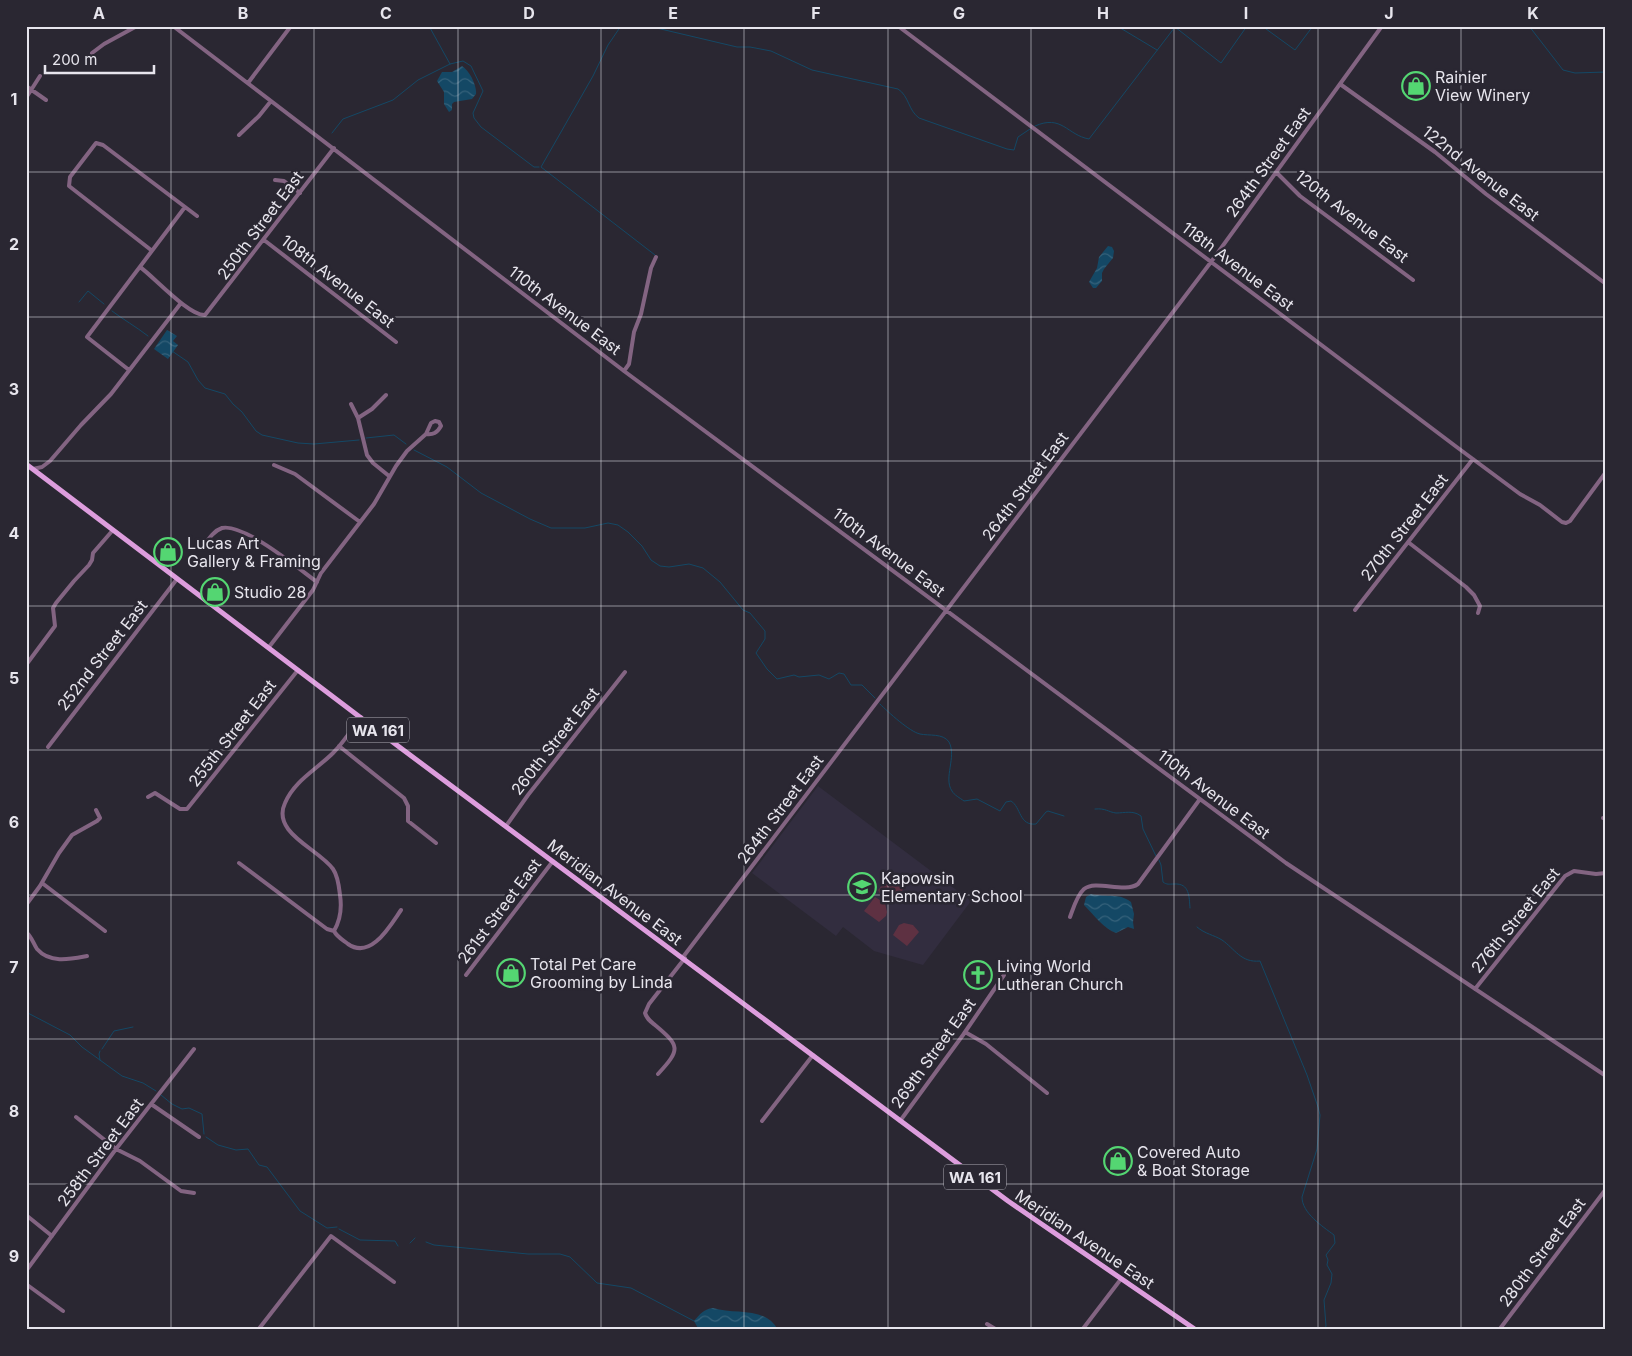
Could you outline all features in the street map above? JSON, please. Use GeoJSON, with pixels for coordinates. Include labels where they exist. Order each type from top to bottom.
{"type":"FeatureCollection","features":[{"type":"Feature","properties":{"kind":"main road","name":"Meridian Avenue East"},"geometry":{"type":"LineString","coordinates":[[28,467],[1024,1213],[1196,1330]]}},
{"type":"Feature","properties":{"kind":"street"},"geometry":{"type":"LineString","coordinates":[[92,53],[137,26]]}},
{"type":"Feature","properties":{"kind":"street","name":"110th Avenue East"},"geometry":{"type":"LineString","coordinates":[[174,26],[624,371],[1286,863],[1606,1076]]}},
{"type":"Feature","properties":{"kind":"street"},"geometry":{"type":"LineString","coordinates":[[248,83],[291,26]]}},
{"type":"Feature","properties":{"kind":"street","name":"118th Avenue East"},"geometry":{"type":"LineString","coordinates":[[898,26],[1524,498],[1540,505],[1562,522],[1570,521],[1606,472]]}},
{"type":"Feature","properties":{"kind":"street","name":"264th Street East"},"geometry":{"type":"LineString","coordinates":[[658,1074],[674,1053],[675,1046],[671,1039],[648,1020],[646,1009],[1211,262],[1382,26]]}},
{"type":"Feature","properties":{"kind":"street"},"geometry":{"type":"LineString","coordinates":[[26,98],[40,76]]}},
{"type":"Feature","properties":{"kind":"street","name":"122nd Avenue East"},"geometry":{"type":"LineString","coordinates":[[1340,84],[1435,152],[1486,194],[1606,284]]}},
{"type":"Feature","properties":{"kind":"street"},"geometry":{"type":"LineString","coordinates":[[26,86],[46,100]]}},
{"type":"Feature","properties":{"kind":"street"},"geometry":{"type":"LineString","coordinates":[[239,135],[259,116],[271,101]]}},
{"type":"Feature","properties":{"kind":"street"},"geometry":{"type":"LineString","coordinates":[[152,250],[71,188],[68,183],[70,177],[98,143],[197,216]]}},
{"type":"Feature","properties":{"kind":"street","name":"250th Street East"},"geometry":{"type":"LineString","coordinates":[[181,303],[200,315],[205,315],[334,148]]}},
{"type":"Feature","properties":{"kind":"street","name":"120th Avenue East"},"geometry":{"type":"LineString","coordinates":[[1276,172],[1300,196],[1413,280]]}},
{"type":"Feature","properties":{"kind":"street"},"geometry":{"type":"LineString","coordinates":[[275,180],[284,181],[300,193]]}},
{"type":"Feature","properties":{"kind":"street"},"geometry":{"type":"LineString","coordinates":[[129,370],[87,338],[185,207]]}},
{"type":"Feature","properties":{"kind":"street","name":"108th Avenue East"},"geometry":{"type":"LineString","coordinates":[[264,240],[396,342]]}},
{"type":"Feature","properties":{"kind":"street"},"geometry":{"type":"LineString","coordinates":[[624,371],[630,358],[634,332],[641,314],[651,268],[656,257]]}},
{"type":"Feature","properties":{"kind":"street"},"geometry":{"type":"LineString","coordinates":[[28,467],[42,467],[53,458],[80,425],[111,394],[181,303],[140,266]]}},
{"type":"Feature","properties":{"kind":"street"},"geometry":{"type":"LineString","coordinates":[[358,418],[372,409],[386,395]]}},
{"type":"Feature","properties":{"kind":"street"},"geometry":{"type":"LineString","coordinates":[[351,404],[358,418],[367,455],[373,463],[389,476]]}},
{"type":"Feature","properties":{"kind":"street"},"geometry":{"type":"LineString","coordinates":[[269,647],[313,590],[321,573],[378,498],[389,476],[407,452],[426,434]]}},
{"type":"Feature","properties":{"kind":"street","name":"270th Street East"},"geometry":{"type":"LineString","coordinates":[[1355,610],[1473,459]]}},
{"type":"Feature","properties":{"kind":"street"},"geometry":{"type":"LineString","coordinates":[[274,465],[294,474],[360,522]]}},
{"type":"Feature","properties":{"kind":"street"},"geometry":{"type":"LineString","coordinates":[[202,547],[218,530],[228,528],[240,530],[254,537],[317,582]]}},
{"type":"Feature","properties":{"kind":"street"},"geometry":{"type":"LineString","coordinates":[[26,664],[55,626],[53,608],[56,603],[89,566],[93,553],[113,530]]}},
{"type":"Feature","properties":{"kind":"street"},"geometry":{"type":"LineString","coordinates":[[1408,542],[1471,592],[1480,606],[1478,613]]}},
{"type":"Feature","properties":{"kind":"street","name":"252nd Street East"},"geometry":{"type":"LineString","coordinates":[[48,747],[177,579]]}},
{"type":"Feature","properties":{"kind":"street","name":"255th Street East"},"geometry":{"type":"LineString","coordinates":[[148,797],[158,794],[184,810],[193,803],[298,670]]}},
{"type":"Feature","properties":{"kind":"street","name":"260th Street East"},"geometry":{"type":"LineString","coordinates":[[506,826],[528,795],[625,672]]}},
{"type":"Feature","properties":{"kind":"street"},"geometry":{"type":"LineString","coordinates":[[334,931],[342,909],[336,873],[328,862],[288,830],[282,816],[284,803],[294,790],[306,776],[333,753],[361,717]]}},
{"type":"Feature","properties":{"kind":"street"},"geometry":{"type":"LineString","coordinates":[[339,746],[404,798],[408,806],[408,821],[436,843]]}},
{"type":"Feature","properties":{"kind":"street"},"geometry":{"type":"LineString","coordinates":[[1070,917],[1080,894],[1086,888],[1130,887],[1138,884],[1200,799]]}},
{"type":"Feature","properties":{"kind":"street"},"geometry":{"type":"LineString","coordinates":[[26,905],[72,835],[100,818],[96,810]]}},
{"type":"Feature","properties":{"kind":"street","name":"261st Street East"},"geometry":{"type":"LineString","coordinates":[[466,976],[552,860]]}},
{"type":"Feature","properties":{"kind":"street"},"geometry":{"type":"LineString","coordinates":[[239,863],[327,930],[334,931],[343,940],[357,949],[369,946],[378,940],[401,910]]}},
{"type":"Feature","properties":{"kind":"street","name":"276th Street East"},"geometry":{"type":"LineString","coordinates":[[1475,989],[1565,876],[1574,871],[1606,874]]}},
{"type":"Feature","properties":{"kind":"street"},"geometry":{"type":"LineString","coordinates":[[42,883],[105,931]]}},
{"type":"Feature","properties":{"kind":"street"},"geometry":{"type":"LineString","coordinates":[[26,932],[38,950],[51,957],[62,960],[87,956]]}},
{"type":"Feature","properties":{"kind":"street","name":"269th Street East"},"geometry":{"type":"LineString","coordinates":[[900,1121],[1004,975]]}},
{"type":"Feature","properties":{"kind":"street"},"geometry":{"type":"LineString","coordinates":[[965,1032],[986,1044],[1047,1093]]}},
{"type":"Feature","properties":{"kind":"street","name":"258th Street East"},"geometry":{"type":"LineString","coordinates":[[26,1271],[116,1149],[194,1049]]}},
{"type":"Feature","properties":{"kind":"street"},"geometry":{"type":"LineString","coordinates":[[762,1121],[813,1054]]}},
{"type":"Feature","properties":{"kind":"street"},"geometry":{"type":"LineString","coordinates":[[151,1104],[199,1137]]}},
{"type":"Feature","properties":{"kind":"street"},"geometry":{"type":"LineString","coordinates":[[76,1117],[116,1149],[140,1161],[181,1191],[194,1193]]}},
{"type":"Feature","properties":{"kind":"street","name":"280th Street East"},"geometry":{"type":"LineString","coordinates":[[1499,1330],[1606,1189]]}},
{"type":"Feature","properties":{"kind":"street"},"geometry":{"type":"LineString","coordinates":[[26,1215],[52,1236]]}},
{"type":"Feature","properties":{"kind":"street"},"geometry":{"type":"LineString","coordinates":[[258,1330],[331,1236],[394,1282]]}},
{"type":"Feature","properties":{"kind":"street"},"geometry":{"type":"LineString","coordinates":[[1082,1330],[1121,1279]]}},
{"type":"Feature","properties":{"kind":"street"},"geometry":{"type":"LineString","coordinates":[[26,1284],[63,1311]]}},
{"type":"Feature","properties":{"kind":"street"},"geometry":{"type":"LineString","coordinates":[[987,1324],[997,1330]]}},
{"type":"Feature","properties":{"kind":"shaded area","name":"Kapowsin Elementary School"},"geometry":{"type":"Polygon","coordinates":[[[818,786],[971,901],[923,965],[874,951],[843,927],[836,936],[752,873],[818,786]]]}},
{"type":"Feature","properties":{"kind":"shaded area"},"geometry":{"type":"Polygon","coordinates":[[[891,876],[904,888],[897,898],[888,899],[880,894],[878,890],[891,876]]]}},
{"type":"Feature","properties":{"kind":"shaded area"},"geometry":{"type":"Polygon","coordinates":[[[875,897],[885,903],[887,912],[886,916],[879,922],[864,911],[875,897]]]}},
{"type":"Feature","properties":{"kind":"shaded area"},"geometry":{"type":"Polygon","coordinates":[[[904,923],[913,925],[919,932],[907,946],[893,935],[899,925],[904,923]]]}},
{"type":"Feature","properties":{"kind":"water"},"geometry":{"type":"Polygon","coordinates":[[[462,66],[468,71],[472,79],[476,94],[472,99],[454,102],[452,110],[449,112],[444,104],[444,92],[437,81],[442,72],[452,72],[462,66]]]}},
{"type":"Feature","properties":{"kind":"water"},"geometry":{"type":"Polygon","coordinates":[[[1108,246],[1112,247],[1114,251],[1113,258],[1102,273],[1102,281],[1096,288],[1093,288],[1089,282],[1097,268],[1099,257],[1108,246]]]}},
{"type":"Feature","properties":{"kind":"water"},"geometry":{"type":"Polygon","coordinates":[[[167,330],[177,336],[173,341],[178,345],[168,359],[154,349],[167,330]]]}},
{"type":"Feature","properties":{"kind":"water"},"geometry":{"type":"Polygon","coordinates":[[[1091,894],[1122,897],[1131,902],[1134,914],[1134,929],[1128,927],[1116,933],[1103,925],[1084,905],[1086,897],[1091,894]]]}},
{"type":"Feature","properties":{"kind":"water"},"geometry":{"type":"Polygon","coordinates":[[[713,1308],[758,1314],[773,1322],[778,1330],[699,1330],[694,1321],[700,1314],[713,1308]]]}},
{"type":"Feature","properties":{"kind":"waterway"},"geometry":{"type":"LineString","coordinates":[[429,26],[450,64]]}},
{"type":"Feature","properties":{"kind":"waterway"},"geometry":{"type":"LineString","coordinates":[[621,26],[608,45],[593,76],[541,167],[655,255]]}},
{"type":"Feature","properties":{"kind":"waterway"},"geometry":{"type":"LineString","coordinates":[[648,26],[737,47],[750,47],[771,51],[812,70],[898,89],[919,118],[1007,149],[1014,150],[1018,137],[1030,129]]}},
{"type":"Feature","properties":{"kind":"waterway"},"geometry":{"type":"LineString","coordinates":[[1117,26],[1157,50]]}},
{"type":"Feature","properties":{"kind":"waterway"},"geometry":{"type":"LineString","coordinates":[[1035,126],[1052,122],[1081,137],[1089,139],[1175,27],[1221,63],[1247,26]]}},
{"type":"Feature","properties":{"kind":"waterway"},"geometry":{"type":"LineString","coordinates":[[1262,26],[1295,50],[1313,26]]}},
{"type":"Feature","properties":{"kind":"waterway"},"geometry":{"type":"LineString","coordinates":[[1529,26],[1563,70],[1575,73],[1606,72]]}},
{"type":"Feature","properties":{"kind":"waterway"},"geometry":{"type":"LineString","coordinates":[[332,133],[343,119],[393,100],[418,80],[450,64],[463,61],[471,66],[483,91],[473,113],[474,118],[481,127],[530,164],[534,167],[539,167]]}},
{"type":"Feature","properties":{"kind":"waterway"},"geometry":{"type":"LineString","coordinates":[[79,302],[88,291],[104,304]]}},
{"type":"Feature","properties":{"kind":"waterway"},"geometry":{"type":"LineString","coordinates":[[112,311],[148,336]]}},
{"type":"Feature","properties":{"kind":"waterway"},"geometry":{"type":"LineString","coordinates":[[172,351],[188,362],[205,388],[225,394],[256,431],[262,435],[298,443],[314,444],[359,440]]}},
{"type":"Feature","properties":{"kind":"waterway"},"geometry":{"type":"LineString","coordinates":[[366,438],[394,435],[406,444]]}},
{"type":"Feature","properties":{"kind":"waterway"},"geometry":{"type":"LineString","coordinates":[[414,450],[447,467],[481,493],[551,528],[585,528],[608,523],[618,525],[642,546],[651,560],[660,566],[669,567],[689,564],[703,568],[720,582],[743,610],[750,613],[765,631],[765,639],[756,653],[777,679],[794,675],[799,677],[819,675],[829,679],[839,673],[844,674],[851,685],[862,685],[875,698]]}},
{"type":"Feature","properties":{"kind":"waterway"},"geometry":{"type":"LineString","coordinates":[[880,704],[911,730],[924,735],[940,736],[949,742],[952,754],[949,774],[950,786],[954,794],[964,801],[977,799],[1000,811],[1006,802],[1011,801],[1017,807],[1023,819],[1030,824],[1036,824],[1048,811],[1064,816]]}},
{"type":"Feature","properties":{"kind":"waterway"},"geometry":{"type":"LineString","coordinates":[[1095,809],[1116,813],[1132,812],[1141,816],[1143,829],[1156,856]]}},
{"type":"Feature","properties":{"kind":"waterway"},"geometry":{"type":"LineString","coordinates":[[1159,860],[1163,882],[1166,884],[1179,884],[1186,888],[1189,895],[1190,908]]}},
{"type":"Feature","properties":{"kind":"waterway"},"geometry":{"type":"LineString","coordinates":[[1197,927],[1222,940],[1243,958],[1260,961],[1307,1075],[1318,1107],[1320,1115],[1317,1149],[1302,1197],[1309,1214],[1334,1235],[1335,1243],[1326,1255],[1327,1265],[1332,1274],[1331,1283],[1324,1300],[1326,1326],[1324,1330]]}},
{"type":"Feature","properties":{"kind":"waterway"},"geometry":{"type":"LineString","coordinates":[[26,1012],[70,1035],[82,1047],[122,1076],[143,1083],[156,1091]]}},
{"type":"Feature","properties":{"kind":"waterway"},"geometry":{"type":"LineString","coordinates":[[102,1049],[114,1031],[133,1027]]}},
{"type":"Feature","properties":{"kind":"waterway"},"geometry":{"type":"LineString","coordinates":[[100,1051],[100,1060]]}},
{"type":"Feature","properties":{"kind":"waterway"},"geometry":{"type":"LineString","coordinates":[[161,1095],[182,1109],[189,1108],[202,1114],[204,1134]]}},
{"type":"Feature","properties":{"kind":"waterway"},"geometry":{"type":"LineString","coordinates":[[206,1137],[218,1145],[236,1150],[248,1149],[259,1165],[267,1167],[300,1211],[327,1228],[337,1227]]}},
{"type":"Feature","properties":{"kind":"waterway"},"geometry":{"type":"LineString","coordinates":[[339,1229],[360,1240],[395,1241],[398,1246]]}},
{"type":"Feature","properties":{"kind":"waterway"},"geometry":{"type":"LineString","coordinates":[[410,1243],[415,1238]]}},
{"type":"Feature","properties":{"kind":"waterway"},"geometry":{"type":"LineString","coordinates":[[426,1242],[434,1245],[528,1254],[560,1254],[570,1257],[597,1283],[631,1288],[694,1321]]}},
{"type":"Feature","properties":{"kind":"place","name":"Rainier View Winery"},"geometry":{"type":"Point","coordinates":[1416,86]}},
{"type":"Feature","properties":{"kind":"place","name":"Lucas Art Gallery & Framing"},"geometry":{"type":"Point","coordinates":[168,552]}},
{"type":"Feature","properties":{"kind":"place","name":"Studio 28"},"geometry":{"type":"Point","coordinates":[215,592]}},
{"type":"Feature","properties":{"kind":"place","name":"Kapowsin Elementary School"},"geometry":{"type":"Point","coordinates":[862,887]}},
{"type":"Feature","properties":{"kind":"place","name":"Total Pet Care Grooming by Linda"},"geometry":{"type":"Point","coordinates":[511,973]}},
{"type":"Feature","properties":{"kind":"place","name":"Living World Lutheran Church"},"geometry":{"type":"Point","coordinates":[978,975]}},
{"type":"Feature","properties":{"kind":"place","name":"Covered Auto & Boat Storage"},"geometry":{"type":"Point","coordinates":[1118,1161]}}]}
